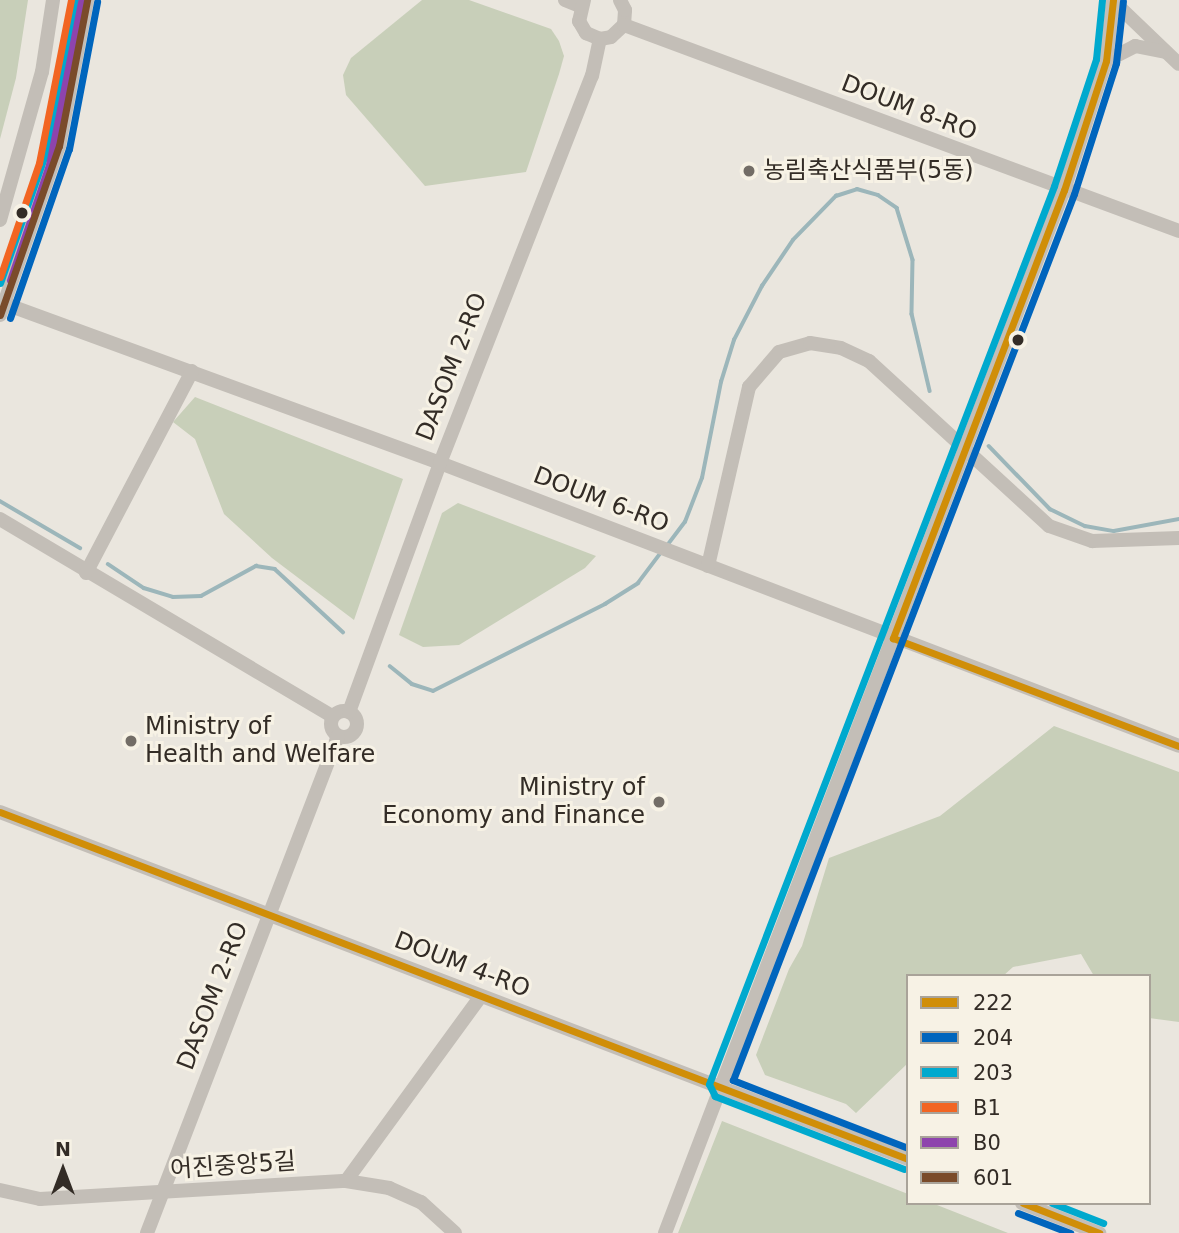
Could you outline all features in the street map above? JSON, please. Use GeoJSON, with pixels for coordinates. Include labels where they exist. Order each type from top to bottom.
{"type":"FeatureCollection","features":[{"type":"Feature","properties":{"kind":"street"},"geometry":{"type":"LineString","coordinates":[[0,220],[42,72],[53,0]]}},
{"type":"Feature","properties":{"kind":"street"},"geometry":{"type":"LineString","coordinates":[[2,307],[59,146],[87,0]]}},
{"type":"Feature","properties":{"kind":"street"},"geometry":{"type":"LineString","coordinates":[[565,0],[582,3],[582,27],[600,39],[617,34],[624,25],[625,10],[620,0]]}},
{"type":"Feature","properties":{"kind":"street"},"geometry":{"type":"LineString","coordinates":[[665,1233],[1064,190],[1105,61],[1111,19],[1109,0]]}},
{"type":"Feature","properties":{"kind":"street"},"geometry":{"type":"LineString","coordinates":[[1109,0],[1179,64]]}},
{"type":"Feature","properties":{"kind":"street","name":"DOUM 8-RO"},"geometry":{"type":"LineString","coordinates":[[624,25],[1179,231]]}},
{"type":"Feature","properties":{"kind":"street","name":"DASOM 2-RO"},"geometry":{"type":"LineString","coordinates":[[349,712],[440,463],[592,76],[600,39]]}},
{"type":"Feature","properties":{"kind":"street"},"geometry":{"type":"LineString","coordinates":[[1105,61],[1135,46],[1167,52]]}},
{"type":"Feature","properties":{"kind":"street","name":"DOUM 6-RO"},"geometry":{"type":"LineString","coordinates":[[2,307],[192,371],[440,463],[1179,746]]}},
{"type":"Feature","properties":{"kind":"street"},"geometry":{"type":"LineString","coordinates":[[708,566],[743,402],[757,374],[779,352],[810,343],[854,353],[884,373],[1035,517],[1063,533],[1092,541],[1179,538]]}},
{"type":"Feature","properties":{"kind":"street"},"geometry":{"type":"LineString","coordinates":[[86,573],[192,371]]}},
{"type":"Feature","properties":{"kind":"street"},"geometry":{"type":"LineString","coordinates":[[0,519],[86,573],[333,717],[349,712],[355,718],[356,730],[346,737],[338,736],[331,725],[333,717]]}},
{"type":"Feature","properties":{"kind":"street","name":"DASOM 2-RO"},"geometry":{"type":"LineString","coordinates":[[147,1233],[338,736]]}},
{"type":"Feature","properties":{"kind":"street","name":"DOUM 4-RO"},"geometry":{"type":"LineString","coordinates":[[0,812],[906,1158]]}},
{"type":"Feature","properties":{"kind":"street"},"geometry":{"type":"LineString","coordinates":[[346,1181],[480,996]]}},
{"type":"Feature","properties":{"kind":"street","name":"어진중앙5길"},"geometry":{"type":"LineString","coordinates":[[0,1190],[40,1199],[346,1181],[389,1188],[421,1202],[455,1233]]}},
{"type":"Feature","properties":{"kind":"street"},"geometry":{"type":"LineString","coordinates":[[1027,1205],[1099,1233]]}},
{"type":"Feature","properties":{"kind":"green space"},"geometry":{"type":"Polygon","coordinates":[[[0,0],[28,0],[16,78],[0,139],[0,0]]]}},
{"type":"Feature","properties":{"kind":"green space"},"geometry":{"type":"Polygon","coordinates":[[[422,0],[469,0],[551,29],[559,41],[564,56],[526,172],[425,186],[346,95],[343,75],[351,58],[422,0]]]}},
{"type":"Feature","properties":{"kind":"green space"},"geometry":{"type":"Polygon","coordinates":[[[195,397],[403,479],[354,620],[272,558],[224,514],[195,439],[173,422],[195,397]]]}},
{"type":"Feature","properties":{"kind":"green space"},"geometry":{"type":"Polygon","coordinates":[[[458,503],[596,556],[585,568],[459,645],[423,647],[399,635],[442,513],[458,503]]]}},
{"type":"Feature","properties":{"kind":"green space"},"geometry":{"type":"Polygon","coordinates":[[[1054,726],[1179,772],[1179,1022],[1151,1018],[1151,974],[1093,974],[1081,954],[1013,967],[1005,974],[906,974],[906,1065],[856,1113],[846,1104],[765,1075],[756,1055],[789,969],[802,946],[829,858],[940,816],[1054,726]]]}},
{"type":"Feature","properties":{"kind":"green space"},"geometry":{"type":"Polygon","coordinates":[[[722,1121],[906,1193],[906,1205],[937,1205],[1008,1233],[678,1233],[722,1121]]]}},
{"type":"Feature","properties":{"kind":"waterway"},"geometry":{"type":"LineString","coordinates":[[666,547],[685,522],[702,478],[721,382],[734,340],[762,286],[793,240],[836,196],[857,189],[878,195],[897,208],[913,260],[912,314],[930,391]]}},
{"type":"Feature","properties":{"kind":"waterway"},"geometry":{"type":"LineString","coordinates":[[989,446],[1050,509],[1085,526],[1114,531],[1179,519]]}},
{"type":"Feature","properties":{"kind":"waterway"},"geometry":{"type":"LineString","coordinates":[[0,501],[80,548]]}},
{"type":"Feature","properties":{"kind":"waterway"},"geometry":{"type":"LineString","coordinates":[[390,666],[412,684],[433,691],[605,604],[638,583],[661,553]]}},
{"type":"Feature","properties":{"kind":"waterway"},"geometry":{"type":"LineString","coordinates":[[108,564],[144,588],[173,597],[201,596],[256,566],[275,569],[343,632]]}},
{"type":"Feature","properties":{"kind":"transit line","name":"B1"},"geometry":{"type":"LineString","coordinates":[[0,277],[39,163],[71,0]]}},
{"type":"Feature","properties":{"kind":"transit line","name":"203"},"geometry":{"type":"LineString","coordinates":[[0,283],[49,143],[76,0]]}},
{"type":"Feature","properties":{"kind":"transit line","name":"601"},"geometry":{"type":"LineString","coordinates":[[0,315],[59,146],[87,0]]}},
{"type":"Feature","properties":{"kind":"transit line","name":"203"},"geometry":{"type":"LineString","coordinates":[[904,1169],[715,1096],[709,1084],[1054,186],[1096,59],[1102,0]]}},
{"type":"Feature","properties":{"kind":"transit line","name":"222"},"geometry":{"type":"LineString","coordinates":[[1113,0],[1106,61],[1064,190],[893,638],[1179,746]]}},
{"type":"Feature","properties":{"kind":"transit line","name":"204"},"geometry":{"type":"LineString","coordinates":[[906,1147],[733,1080],[1074,194],[1116,63],[1123,1]]}},
{"type":"Feature","properties":{"kind":"transit line","name":"B0"},"geometry":{"type":"LineString","coordinates":[[10,280],[49,165],[81,2]]}},
{"type":"Feature","properties":{"kind":"transit line","name":"204"},"geometry":{"type":"LineString","coordinates":[[10,318],[69,149],[97,2]]}},
{"type":"Feature","properties":{"kind":"transit line","name":"222"},"geometry":{"type":"LineString","coordinates":[[0,812],[906,1158]]}},
{"type":"Feature","properties":{"kind":"transit line","name":"222"},"geometry":{"type":"LineString","coordinates":[[1028,1205],[1099,1233]]}},
{"type":"Feature","properties":{"kind":"transit line","name":"203"},"geometry":{"type":"LineString","coordinates":[[1057,1205],[1103,1223]]}},
{"type":"Feature","properties":{"kind":"transit line","name":"204"},"geometry":{"type":"LineString","coordinates":[[1018,1213],[1070,1233]]}},
{"type":"Feature","properties":{"kind":"place","name":"농림축산식품부(5동)"},"geometry":{"type":"Point","coordinates":[749,171]}},
{"type":"Feature","properties":{"kind":"place","name":"Ministry of Health and Welfare"},"geometry":{"type":"Point","coordinates":[131,741]}},
{"type":"Feature","properties":{"kind":"place","name":"Ministry of Economy and Finance"},"geometry":{"type":"Point","coordinates":[659,802]}}]}
